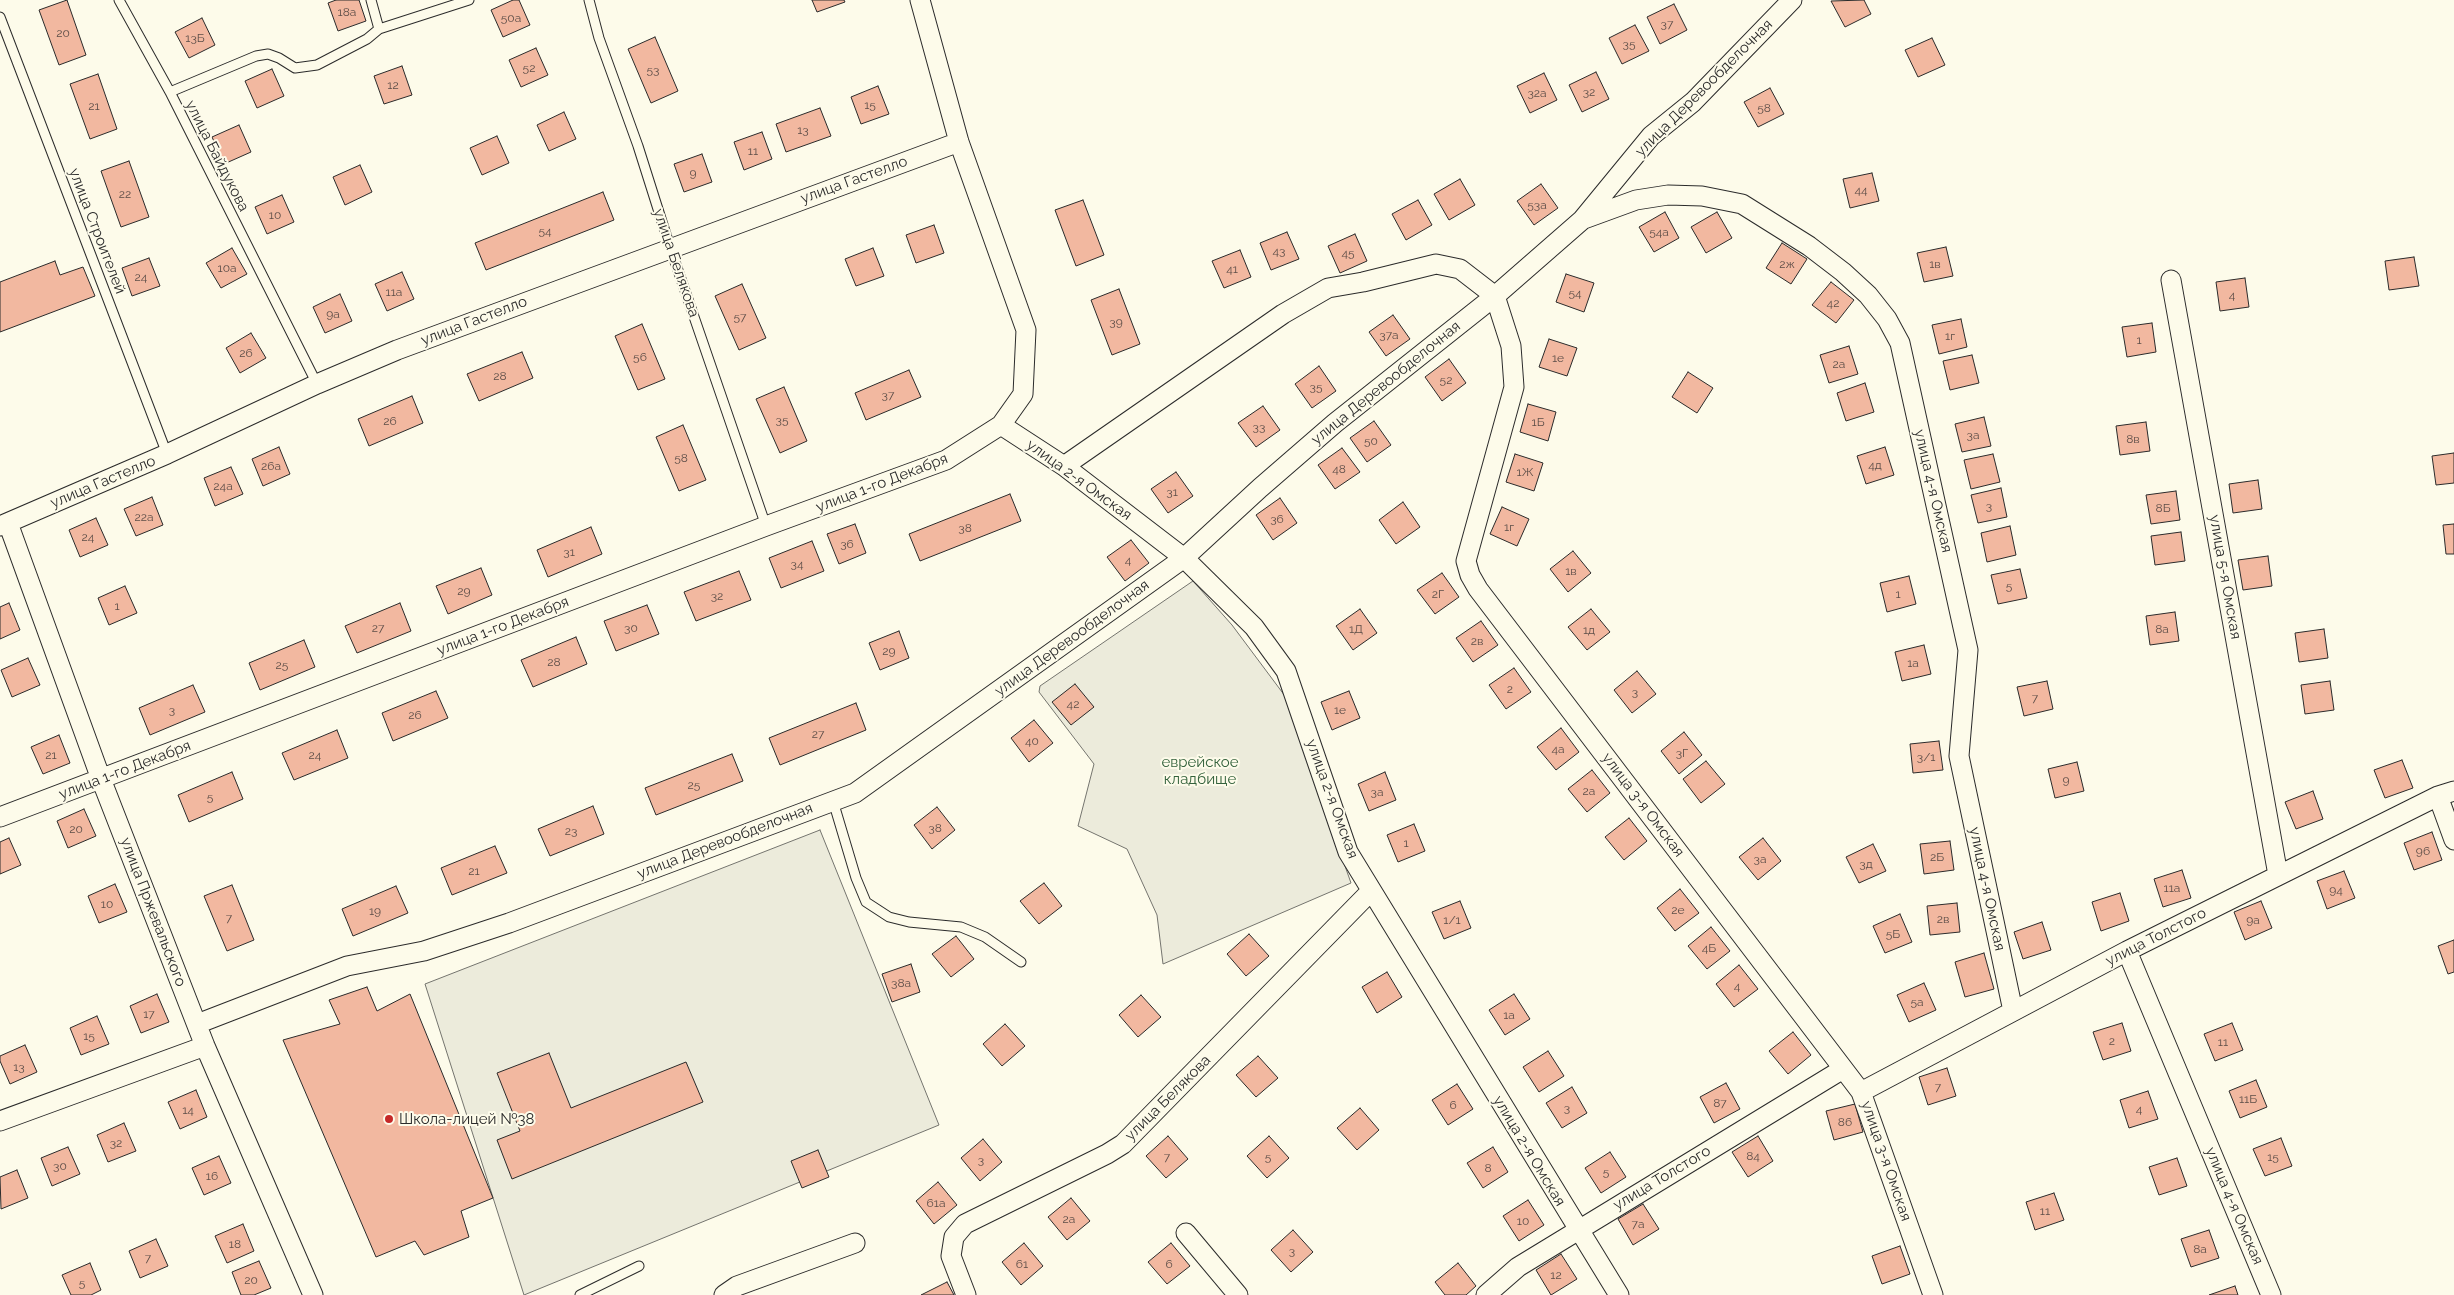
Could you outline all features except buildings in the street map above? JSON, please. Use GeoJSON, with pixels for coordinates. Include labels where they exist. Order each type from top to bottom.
{"type":"FeatureCollection","features":[{"type":"Feature","properties":{"kind":"street"},"geometry":{"type":"LineString","coordinates":[[920,0],[959,142],[1026,330],[1023,394],[1001,425]]}},
{"type":"Feature","properties":{"kind":"street","name":"улица Деревообделочная"},"geometry":{"type":"LineString","coordinates":[[197,1024],[347,966],[424,951],[509,924],[854,793],[1184,558],[1260,488],[1335,423],[1495,296],[1582,220],[1651,136],[1693,102],[1792,0]]}},
{"type":"Feature","properties":{"kind":"street","name":"улица Гастелло"},"geometry":{"type":"LineString","coordinates":[[4,525],[167,454],[316,384],[397,350],[670,247],[959,142]]}},
{"type":"Feature","properties":{"kind":"street","name":"улица 4-я Омская"},"geometry":{"type":"LineString","coordinates":[[1582,220],[1636,200],[1668,194],[1702,196],[1742,204],[1809,246],[1843,272],[1868,295],[1887,319],[1900,343],[1968,650],[1958,756],[2013,1011]]}},
{"type":"Feature","properties":{"kind":"street"},"geometry":{"type":"LineString","coordinates":[[1064,466],[1275,319],[1328,288],[1364,282],[1436,264],[1460,269],[1495,296]]}},
{"type":"Feature","properties":{"kind":"street","name":"улица 5-я Омская"},"geometry":{"type":"LineString","coordinates":[[2171,280],[2278,875]]}},
{"type":"Feature","properties":{"kind":"street","name":"улица 3-я Омская"},"geometry":{"type":"LineString","coordinates":[[1495,296],[1511,346],[1514,388],[1466,561],[1470,575],[1478,590],[1861,1092],[1933,1295]]}},
{"type":"Feature","properties":{"kind":"street","name":"улица 2-я Омская"},"geometry":{"type":"LineString","coordinates":[[1001,425],[1064,466],[1184,558],[1254,627],[1286,671],[1348,852],[1370,891],[1619,1295]]}},
{"type":"Feature","properties":{"kind":"street","name":"улица 1-го Декабря"},"geometry":{"type":"LineString","coordinates":[[0,817],[766,526],[946,460],[1001,425]]}},
{"type":"Feature","properties":{"kind":"street","name":"улица Пржевальского"},"geometry":{"type":"LineString","coordinates":[[4,525],[205,1046],[313,1295]]}},
{"type":"Feature","properties":{"kind":"street"},"geometry":{"type":"LineString","coordinates":[[2446,793],[2454,840]]}},
{"type":"Feature","properties":{"kind":"street","name":"улица Толстого"},"geometry":{"type":"LineString","coordinates":[[1861,1092],[2126,951],[2446,793]]}},
{"type":"Feature","properties":{"kind":"street","name":"улица Белякова"},"geometry":{"type":"LineString","coordinates":[[966,1295],[951,1256],[954,1237],[965,1224],[1123,1144],[1370,891]]}},
{"type":"Feature","properties":{"kind":"street","name":"улица 4-я Омская"},"geometry":{"type":"LineString","coordinates":[[2126,951],[2272,1295]]}},
{"type":"Feature","properties":{"kind":"street"},"geometry":{"type":"LineString","coordinates":[[0,1121],[205,1046]]}},
{"type":"Feature","properties":{"kind":"street","name":"улица Толстого"},"geometry":{"type":"LineString","coordinates":[[1486,1295],[1518,1267],[1843,1068]]}},
{"type":"Feature","properties":{"kind":"street"},"geometry":{"type":"LineString","coordinates":[[1186,1233],[1238,1295]]}},
{"type":"Feature","properties":{"kind":"street"},"geometry":{"type":"LineString","coordinates":[[724,1295],[737,1286],[855,1243]]}},
{"type":"Feature","properties":{"kind":"lane"},"geometry":{"type":"LineString","coordinates":[[119,0],[170,92]]}},
{"type":"Feature","properties":{"kind":"lane"},"geometry":{"type":"LineString","coordinates":[[371,0],[379,29]]}},
{"type":"Feature","properties":{"kind":"lane","name":"улица Байдукова"},"geometry":{"type":"LineString","coordinates":[[316,384],[170,92],[256,56],[273,56],[295,68],[317,65],[367,39],[379,29],[469,0]]}},
{"type":"Feature","properties":{"kind":"lane","name":"улица Белякова"},"geometry":{"type":"LineString","coordinates":[[589,0],[599,38],[638,146],[670,247],[766,526]]}},
{"type":"Feature","properties":{"kind":"lane","name":"улица Строителей"},"geometry":{"type":"LineString","coordinates":[[0,18],[167,454]]}},
{"type":"Feature","properties":{"kind":"lane"},"geometry":{"type":"LineString","coordinates":[[833,800],[856,878],[866,902],[889,917],[909,922],[961,927],[985,938],[1021,962]]}},
{"type":"Feature","properties":{"kind":"lane"},"geometry":{"type":"LineString","coordinates":[[580,1295],[640,1266]]}},
{"type":"Feature","properties":{"kind":"green space","name":"еврейское кладбище"},"geometry":{"type":"Polygon","coordinates":[[[1193,581],[1232,625],[1285,696],[1351,883],[1163,964],[1157,915],[1127,849],[1078,826],[1094,764],[1039,692],[1040,686],[1193,581]]]}},
{"type":"Feature","properties":{"kind":"green space"},"geometry":{"type":"Polygon","coordinates":[[[820,830],[939,1125],[524,1295],[425,984],[820,830]]]}},
{"type":"Feature","properties":{"kind":"place","name":"Школа-лицей №38"},"geometry":{"type":"Point","coordinates":[389,1119]}}]}
